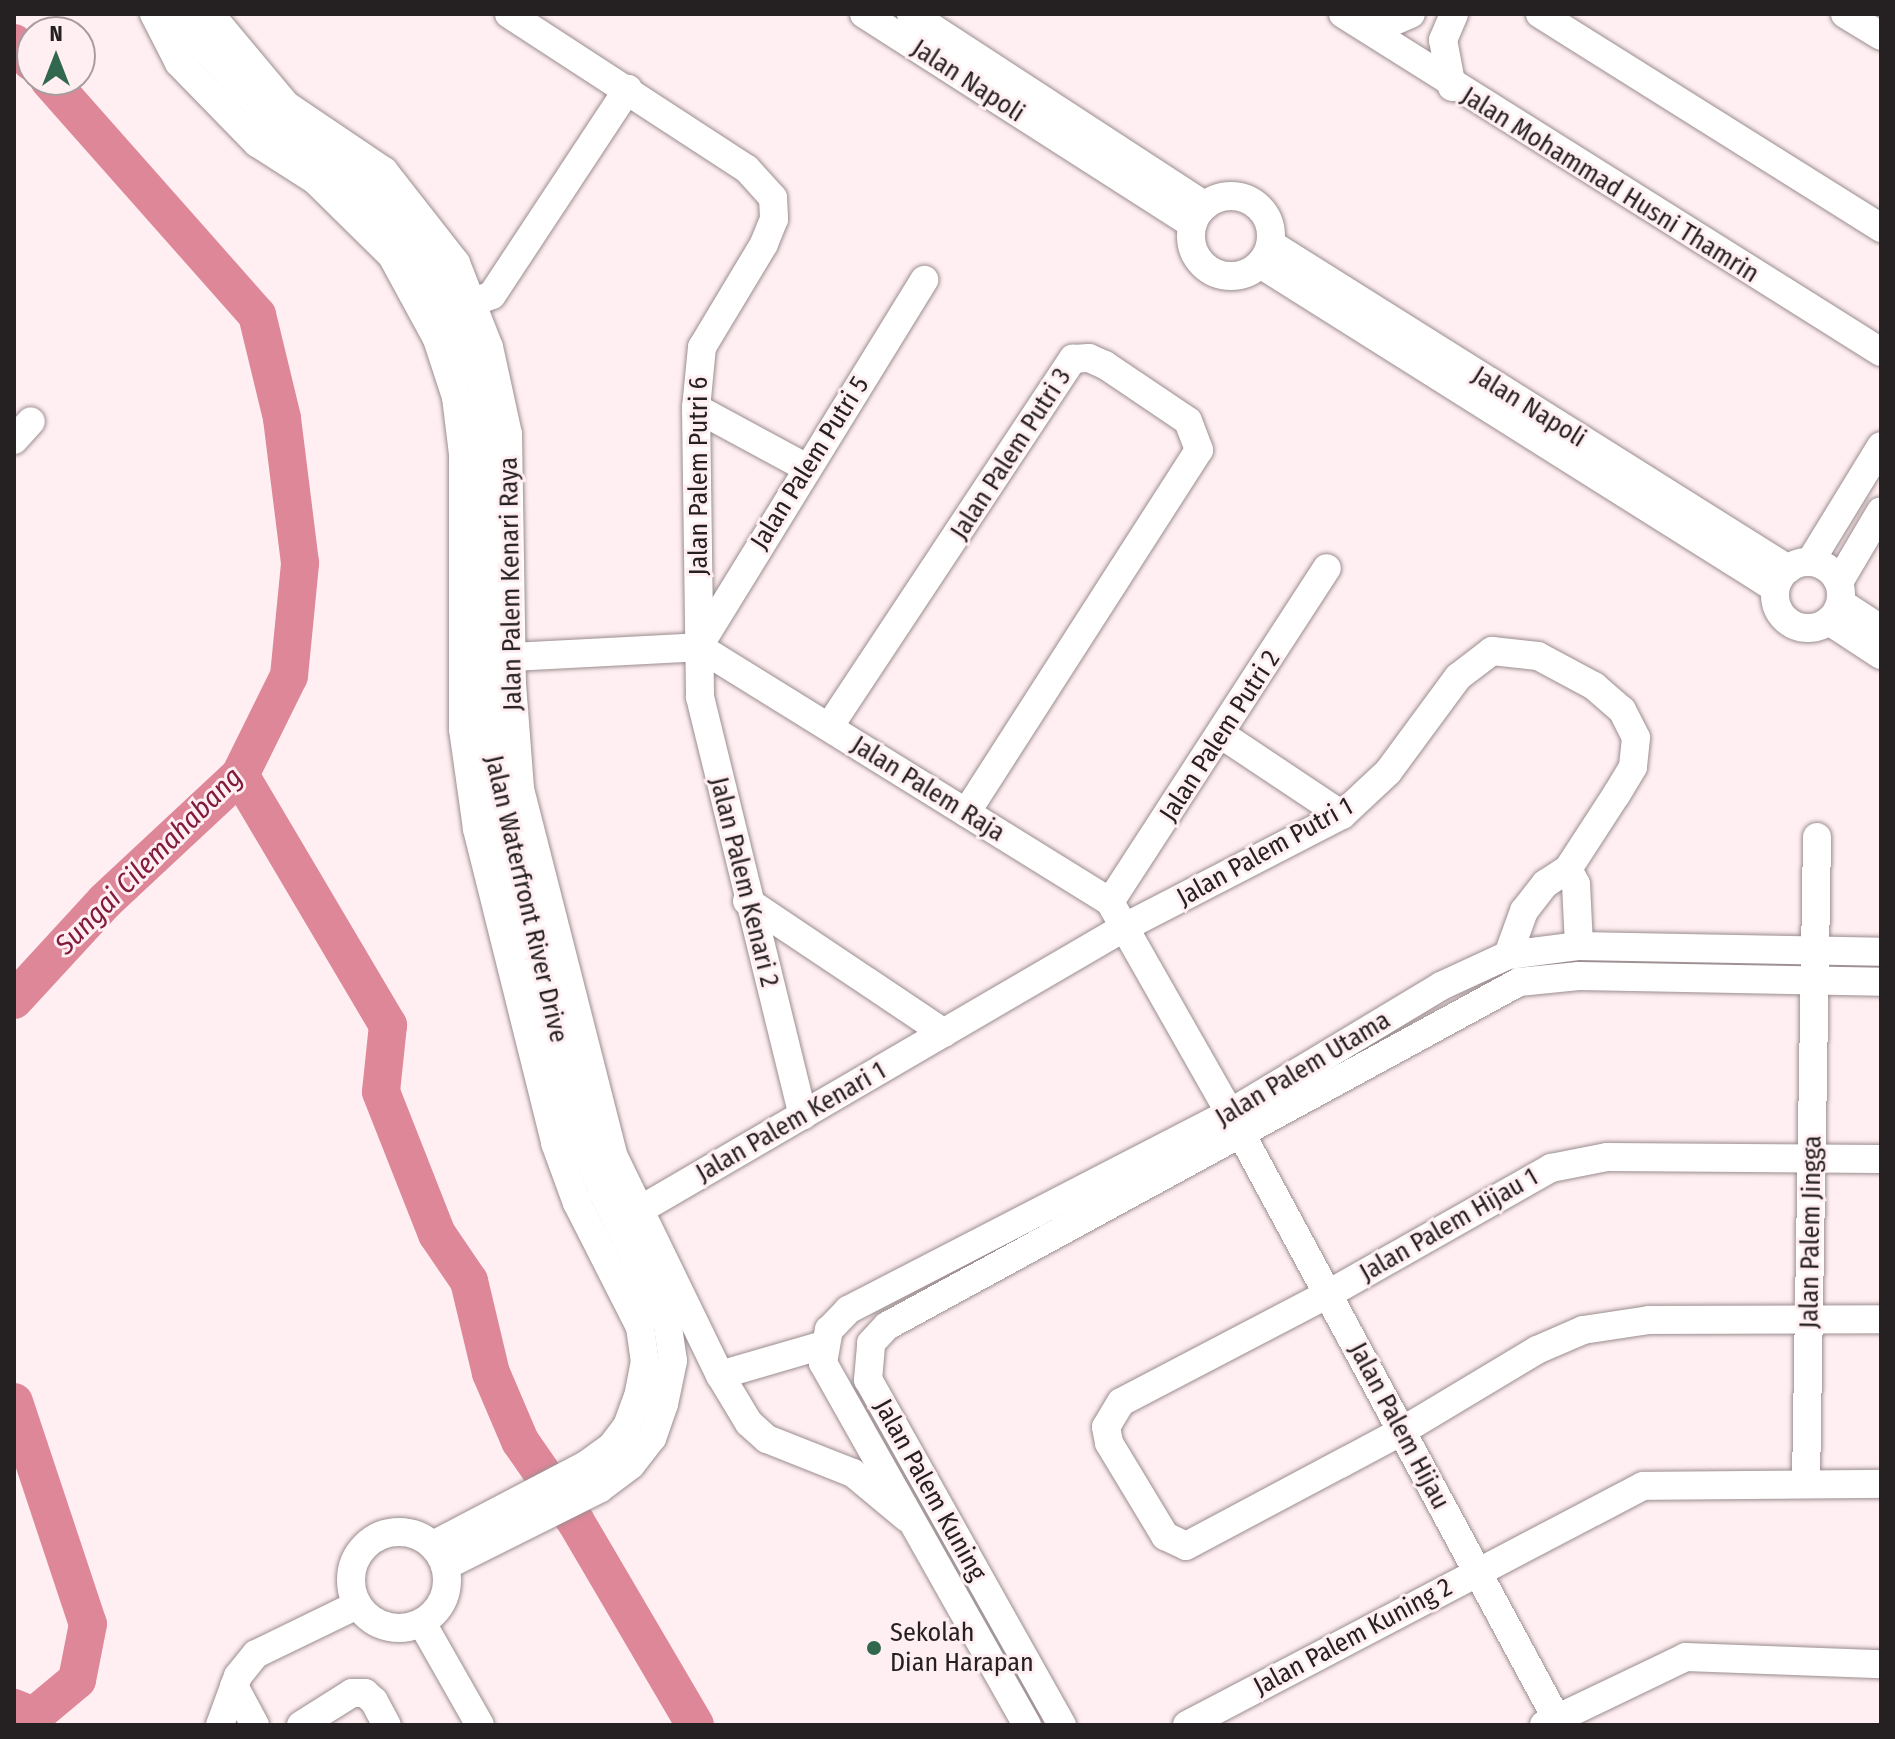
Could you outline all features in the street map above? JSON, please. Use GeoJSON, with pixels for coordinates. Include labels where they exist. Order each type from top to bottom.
{"type":"FeatureCollection","features":[{"type":"Feature","properties":{"kind":"street","name":"Jalan Waterfront River Drive"},"geometry":{"type":"LineString","coordinates":[[154,14],[179,63],[257,143],[315,180],[392,256],[437,339],[456,397],[463,454],[463,729],[477,829],[555,1143],[577,1203],[627,1296],[645,1361],[627,1426],[593,1477]]}},
{"type":"Feature","properties":{"kind":"street","name":"Jalan Waterfront River Drive"},"geometry":{"type":"LineString","coordinates":[[183,14],[201,46],[275,122],[331,158],[414,240],[462,329],[483,391],[490,453],[494,775],[581,1135],[602,1191],[652,1284],[667,1320],[673,1361],[652,1438],[631,1465],[593,1477],[439,1555]]}},
{"type":"Feature","properties":{"kind":"street","name":"Jalan Palem Kenari Raya"},"geometry":{"type":"LineString","coordinates":[[210,14],[286,105],[384,171],[456,263],[474,302],[508,434],[514,737],[529,832],[613,1155],[720,1375]]}},
{"type":"Feature","properties":{"kind":"street"},"geometry":{"type":"LineString","coordinates":[[474,302],[492,295],[628,89],[509,14]]}},
{"type":"Feature","properties":{"kind":"street","name":"Jalan Napoli"},"geometry":{"type":"LineString","coordinates":[[864,14],[1199,215]]}},
{"type":"Feature","properties":{"kind":"street","name":"Jalan Napoli"},"geometry":{"type":"LineString","coordinates":[[911,14],[1199,215]]}},
{"type":"Feature","properties":{"kind":"street"},"geometry":{"type":"LineString","coordinates":[[1348,17],[1387,24],[1411,14]]}},
{"type":"Feature","properties":{"kind":"street"},"geometry":{"type":"LineString","coordinates":[[1452,87],[1443,40],[1454,14]]}},
{"type":"Feature","properties":{"kind":"street"},"geometry":{"type":"LineString","coordinates":[[1540,14],[1881,228]]}},
{"type":"Feature","properties":{"kind":"street"},"geometry":{"type":"LineString","coordinates":[[1845,14],[1881,36]]}},
{"type":"Feature","properties":{"kind":"street","name":"Jalan Mohammad Husni Thamrin"},"geometry":{"type":"LineString","coordinates":[[1348,17],[1452,87],[1881,352]]}},
{"type":"Feature","properties":{"kind":"street","name":"Jalan Palem Putri 6"},"geometry":{"type":"LineString","coordinates":[[628,89],[747,169],[773,198],[774,219],[764,244],[702,347],[696,408],[699,647]]}},
{"type":"Feature","properties":{"kind":"street"},"geometry":{"type":"LineString","coordinates":[[1227,197],[1249,200],[1266,215],[1265,254],[1238,275],[1213,272],[1196,255],[1199,215],[1227,197]]}},
{"type":"Feature","properties":{"kind":"street","name":"Jalan Napoli"},"geometry":{"type":"LineString","coordinates":[[1265,254],[1791,573],[1827,568],[1836,602],[1881,655]]}},
{"type":"Feature","properties":{"kind":"street","name":"Jalan Palem Putri 5"},"geometry":{"type":"LineString","coordinates":[[699,647],[805,467],[924,280]]}},
{"type":"Feature","properties":{"kind":"street","name":"Jalan Palem Putri 3"},"geometry":{"type":"LineString","coordinates":[[829,727],[1073,359],[1089,358],[1105,365],[1188,421],[1199,450],[966,813]]}},
{"type":"Feature","properties":{"kind":"street"},"geometry":{"type":"LineString","coordinates":[[696,408],[805,467]]}},
{"type":"Feature","properties":{"kind":"street"},"geometry":{"type":"LineString","coordinates":[[1881,446],[1791,573],[1776,604],[1788,622],[1809,629],[1836,602],[1881,511]]}},
{"type":"Feature","properties":{"kind":"street","name":"Jalan Palem Putri 2"},"geometry":{"type":"LineString","coordinates":[[1110,902],[1222,735],[1327,568]]}},
{"type":"Feature","properties":{"kind":"street","name":"Jalan Napoli"},"geometry":{"type":"LineString","coordinates":[[1836,602],[1881,629]]}},
{"type":"Feature","properties":{"kind":"street"},"geometry":{"type":"LineString","coordinates":[[511,657],[699,647]]}},
{"type":"Feature","properties":{"kind":"street","name":"Jalan Palem Raja"},"geometry":{"type":"LineString","coordinates":[[699,647],[1110,902],[1236,1124]]}},
{"type":"Feature","properties":{"kind":"street","name":"Jalan Palem Kenari 2"},"geometry":{"type":"LineString","coordinates":[[699,647],[700,697],[747,901],[803,1115]]}},
{"type":"Feature","properties":{"kind":"street","name":"Jalan Palem Putri 1"},"geometry":{"type":"LineString","coordinates":[[1125,927],[1342,815],[1388,772],[1476,659],[1492,651],[1538,656],[1594,686],[1622,710],[1636,738],[1633,767],[1568,869],[1545,884],[1524,911],[1508,955]]}},
{"type":"Feature","properties":{"kind":"street"},"geometry":{"type":"LineString","coordinates":[[700,697],[747,679]]}},
{"type":"Feature","properties":{"kind":"street"},"geometry":{"type":"LineString","coordinates":[[1222,735],[1342,815]]}},
{"type":"Feature","properties":{"kind":"street"},"geometry":{"type":"LineString","coordinates":[[1815,982],[1817,837]]}},
{"type":"Feature","properties":{"kind":"street"},"geometry":{"type":"LineString","coordinates":[[1568,869],[1576,884],[1579,946]]}},
{"type":"Feature","properties":{"kind":"street"},"geometry":{"type":"LineString","coordinates":[[747,901],[944,1033]]}},
{"type":"Feature","properties":{"kind":"street","name":"Jalan Palem Kenari 1"},"geometry":{"type":"LineString","coordinates":[[638,1211],[1125,927]]}},
{"type":"Feature","properties":{"kind":"street","name":"Jalan Palem Utama"},"geometry":{"type":"LineString","coordinates":[[868,1380],[871,1343],[887,1326],[1236,1124],[1441,986],[1508,955],[1579,946],[1881,952]]}},
{"type":"Feature","properties":{"kind":"street","name":"Jalan Palem Utama"},"geometry":{"type":"LineString","coordinates":[[826,1338],[848,1310],[1236,1124],[1519,982],[1579,976],[1881,982]]}},
{"type":"Feature","properties":{"kind":"street","name":"Jalan Palem Jingga"},"geometry":{"type":"LineString","coordinates":[[1806,1482],[1815,982]]}},
{"type":"Feature","properties":{"kind":"street","name":"Jalan Palem Hijau"},"geometry":{"type":"LineString","coordinates":[[1236,1124],[1477,1571],[1553,1723]]}},
{"type":"Feature","properties":{"kind":"street","name":"Jalan Palem Hijau 1"},"geometry":{"type":"LineString","coordinates":[[1402,1431],[1186,1546],[1165,1536],[1109,1443],[1106,1427],[1121,1402],[1328,1294],[1524,1179],[1564,1164],[1607,1157],[1881,1159]]}},
{"type":"Feature","properties":{"kind":"street"},"geometry":{"type":"LineString","coordinates":[[1402,1431],[1537,1350],[1583,1330],[1649,1320],[1881,1319]]}},
{"type":"Feature","properties":{"kind":"street"},"geometry":{"type":"LineString","coordinates":[[720,1375],[826,1338]]}},
{"type":"Feature","properties":{"kind":"street","name":"Jalan Palem Kuning"},"geometry":{"type":"LineString","coordinates":[[826,1338],[823,1363],[907,1518],[929,1546],[1027,1725]]}},
{"type":"Feature","properties":{"kind":"street","name":"Jalan Palem Kuning"},"geometry":{"type":"LineString","coordinates":[[720,1375],[749,1423],[767,1439],[853,1473],[907,1518]]}},
{"type":"Feature","properties":{"kind":"street","name":"Jalan Palem Kuning"},"geometry":{"type":"LineString","coordinates":[[868,1380],[1062,1725]]}},
{"type":"Feature","properties":{"kind":"street","name":"Jalan Palem Kuning 2"},"geometry":{"type":"LineString","coordinates":[[1187,1725],[1643,1486],[1806,1482],[1881,1484]]}},
{"type":"Feature","properties":{"kind":"street"},"geometry":{"type":"LineString","coordinates":[[399,1532],[439,1555],[444,1598],[422,1623],[386,1627],[357,1605],[351,1585],[353,1565],[364,1547],[381,1536],[399,1532]]}},
{"type":"Feature","properties":{"kind":"street"},"geometry":{"type":"LineString","coordinates":[[220,1725],[234,1686],[256,1654],[357,1605]]}},
{"type":"Feature","properties":{"kind":"street"},"geometry":{"type":"LineString","coordinates":[[422,1623],[480,1725]]}},
{"type":"Feature","properties":{"kind":"street"},"geometry":{"type":"LineString","coordinates":[[1553,1723],[1686,1657],[1881,1664]]}},
{"type":"Feature","properties":{"kind":"street"},"geometry":{"type":"LineString","coordinates":[[234,1686],[255,1725]]}},
{"type":"Feature","properties":{"kind":"street"},"geometry":{"type":"LineString","coordinates":[[301,1725],[352,1693],[365,1693],[387,1725]]}},
{"type":"Feature","properties":{"kind":"waterway","name":"Sungai Cilemahabang"},"geometry":{"type":"LineString","coordinates":[[14,1000],[105,901],[240,775],[289,676],[300,563],[282,418],[257,315],[63,96]]}},
{"type":"Feature","properties":{"kind":"waterway"},"geometry":{"type":"LineString","coordinates":[[240,775],[388,1025],[381,1092],[437,1234],[469,1281],[491,1373],[520,1441],[576,1522],[695,1725]]}},
{"type":"Feature","properties":{"kind":"waterway","name":"Sungai Cilemahabang"},"geometry":{"type":"LineString","coordinates":[[14,1402],[88,1624],[77,1680],[34,1716],[14,1708]]}},
{"type":"Feature","properties":{"kind":"place","name":"Sekolah Dian Harapan"},"geometry":{"type":"Point","coordinates":[874,1648]}}]}
